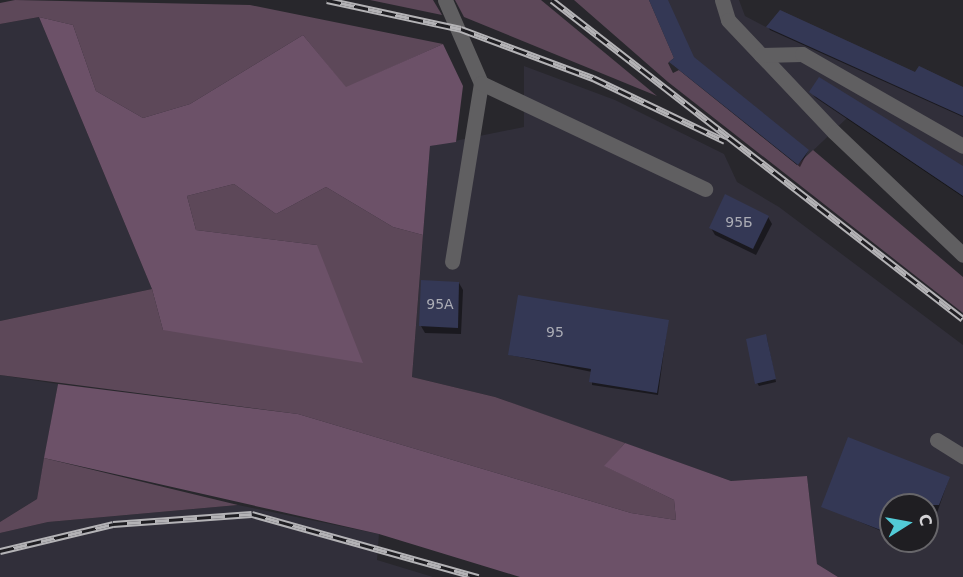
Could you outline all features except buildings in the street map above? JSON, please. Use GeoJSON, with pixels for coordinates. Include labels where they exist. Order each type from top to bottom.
{"type":"FeatureCollection","features":[{"type":"Feature","properties":{"kind":"lane"},"geometry":{"type":"LineString","coordinates":[[446,0],[481,83],[452,262]]}},
{"type":"Feature","properties":{"kind":"lane"},"geometry":{"type":"LineString","coordinates":[[722,0],[728,20],[761,55],[834,132],[963,255]]}},
{"type":"Feature","properties":{"kind":"lane"},"geometry":{"type":"LineString","coordinates":[[761,55],[802,54],[963,146]]}},
{"type":"Feature","properties":{"kind":"lane"},"geometry":{"type":"LineString","coordinates":[[481,83],[705,189]]}},
{"type":"Feature","properties":{"kind":"lane"},"geometry":{"type":"LineString","coordinates":[[937,440],[963,456]]}},
{"type":"Feature","properties":{"kind":"shaded area"},"geometry":{"type":"Polygon","coordinates":[[[15,0],[250,5],[443,44],[346,88],[303,35],[190,104],[143,118],[96,91],[73,25],[39,17],[0,24],[0,3],[15,0]]]}},
{"type":"Feature","properties":{"kind":"shaded area"},"geometry":{"type":"Polygon","coordinates":[[[370,0],[433,0],[442,15],[370,0]]]}},
{"type":"Feature","properties":{"kind":"shaded area"},"geometry":{"type":"Polygon","coordinates":[[[455,0],[541,0],[657,96],[464,17],[455,0]]]}},
{"type":"Feature","properties":{"kind":"shaded area"},"geometry":{"type":"Polygon","coordinates":[[[574,0],[649,0],[674,58],[668,63],[673,73],[679,70],[797,165],[813,150],[963,277],[963,313],[668,82],[574,0]]]}},
{"type":"Feature","properties":{"kind":"shaded area"},"geometry":{"type":"Polygon","coordinates":[[[649,0],[739,0],[745,16],[766,27],[780,10],[915,72],[919,66],[963,87],[963,196],[847,118],[798,165],[679,70],[649,0]]]}},
{"type":"Feature","properties":{"kind":"shaded area"},"geometry":{"type":"Polygon","coordinates":[[[39,17],[152,289],[0,321],[0,24],[39,17]]]}},
{"type":"Feature","properties":{"kind":"shaded area"},"geometry":{"type":"Polygon","coordinates":[[[39,17],[73,25],[96,91],[143,118],[190,104],[303,35],[346,87],[443,44],[463,86],[456,142],[430,146],[423,235],[393,227],[326,187],[276,214],[234,184],[187,196],[196,230],[317,245],[363,363],[163,330],[152,289],[39,17]]]}},
{"type":"Feature","properties":{"kind":"shaded area"},"geometry":{"type":"Polygon","coordinates":[[[524,66],[615,100],[724,154],[737,182],[779,207],[963,345],[963,577],[838,577],[817,564],[807,476],[731,481],[495,397],[412,377],[430,146],[524,127],[524,66]]]}},
{"type":"Feature","properties":{"kind":"shaded area"},"geometry":{"type":"Polygon","coordinates":[[[234,184],[276,214],[326,187],[393,227],[423,235],[412,377],[495,397],[625,443],[605,466],[674,500],[676,520],[631,513],[298,414],[0,375],[0,321],[152,289],[163,330],[317,245],[196,230],[187,196],[234,184]]]}},
{"type":"Feature","properties":{"kind":"shaded area"},"geometry":{"type":"Polygon","coordinates":[[[0,375],[58,384],[37,499],[0,522],[0,375]]]}},
{"type":"Feature","properties":{"kind":"shaded area"},"geometry":{"type":"Polygon","coordinates":[[[58,384],[298,414],[631,513],[676,520],[674,500],[604,466],[625,443],[731,481],[807,476],[817,564],[838,577],[520,577],[379,534],[44,458],[58,384]]]}},
{"type":"Feature","properties":{"kind":"shaded area"},"geometry":{"type":"Polygon","coordinates":[[[44,458],[238,505],[48,522],[0,533],[0,522],[37,499],[44,458]]]}},
{"type":"Feature","properties":{"kind":"shaded area"},"geometry":{"type":"Polygon","coordinates":[[[238,505],[379,534],[377,560],[433,577],[0,577],[0,533],[48,522],[238,505]]]}},
{"type":"Feature","properties":{"kind":"railway"},"geometry":{"type":"LineString","coordinates":[[327,0],[461,29],[593,78],[725,141]]}},
{"type":"Feature","properties":{"kind":"railway"},"geometry":{"type":"LineString","coordinates":[[552,0],[963,319]]}},
{"type":"Feature","properties":{"kind":"railway"},"geometry":{"type":"LineString","coordinates":[[0,551],[113,524],[252,514],[478,577]]}}]}
